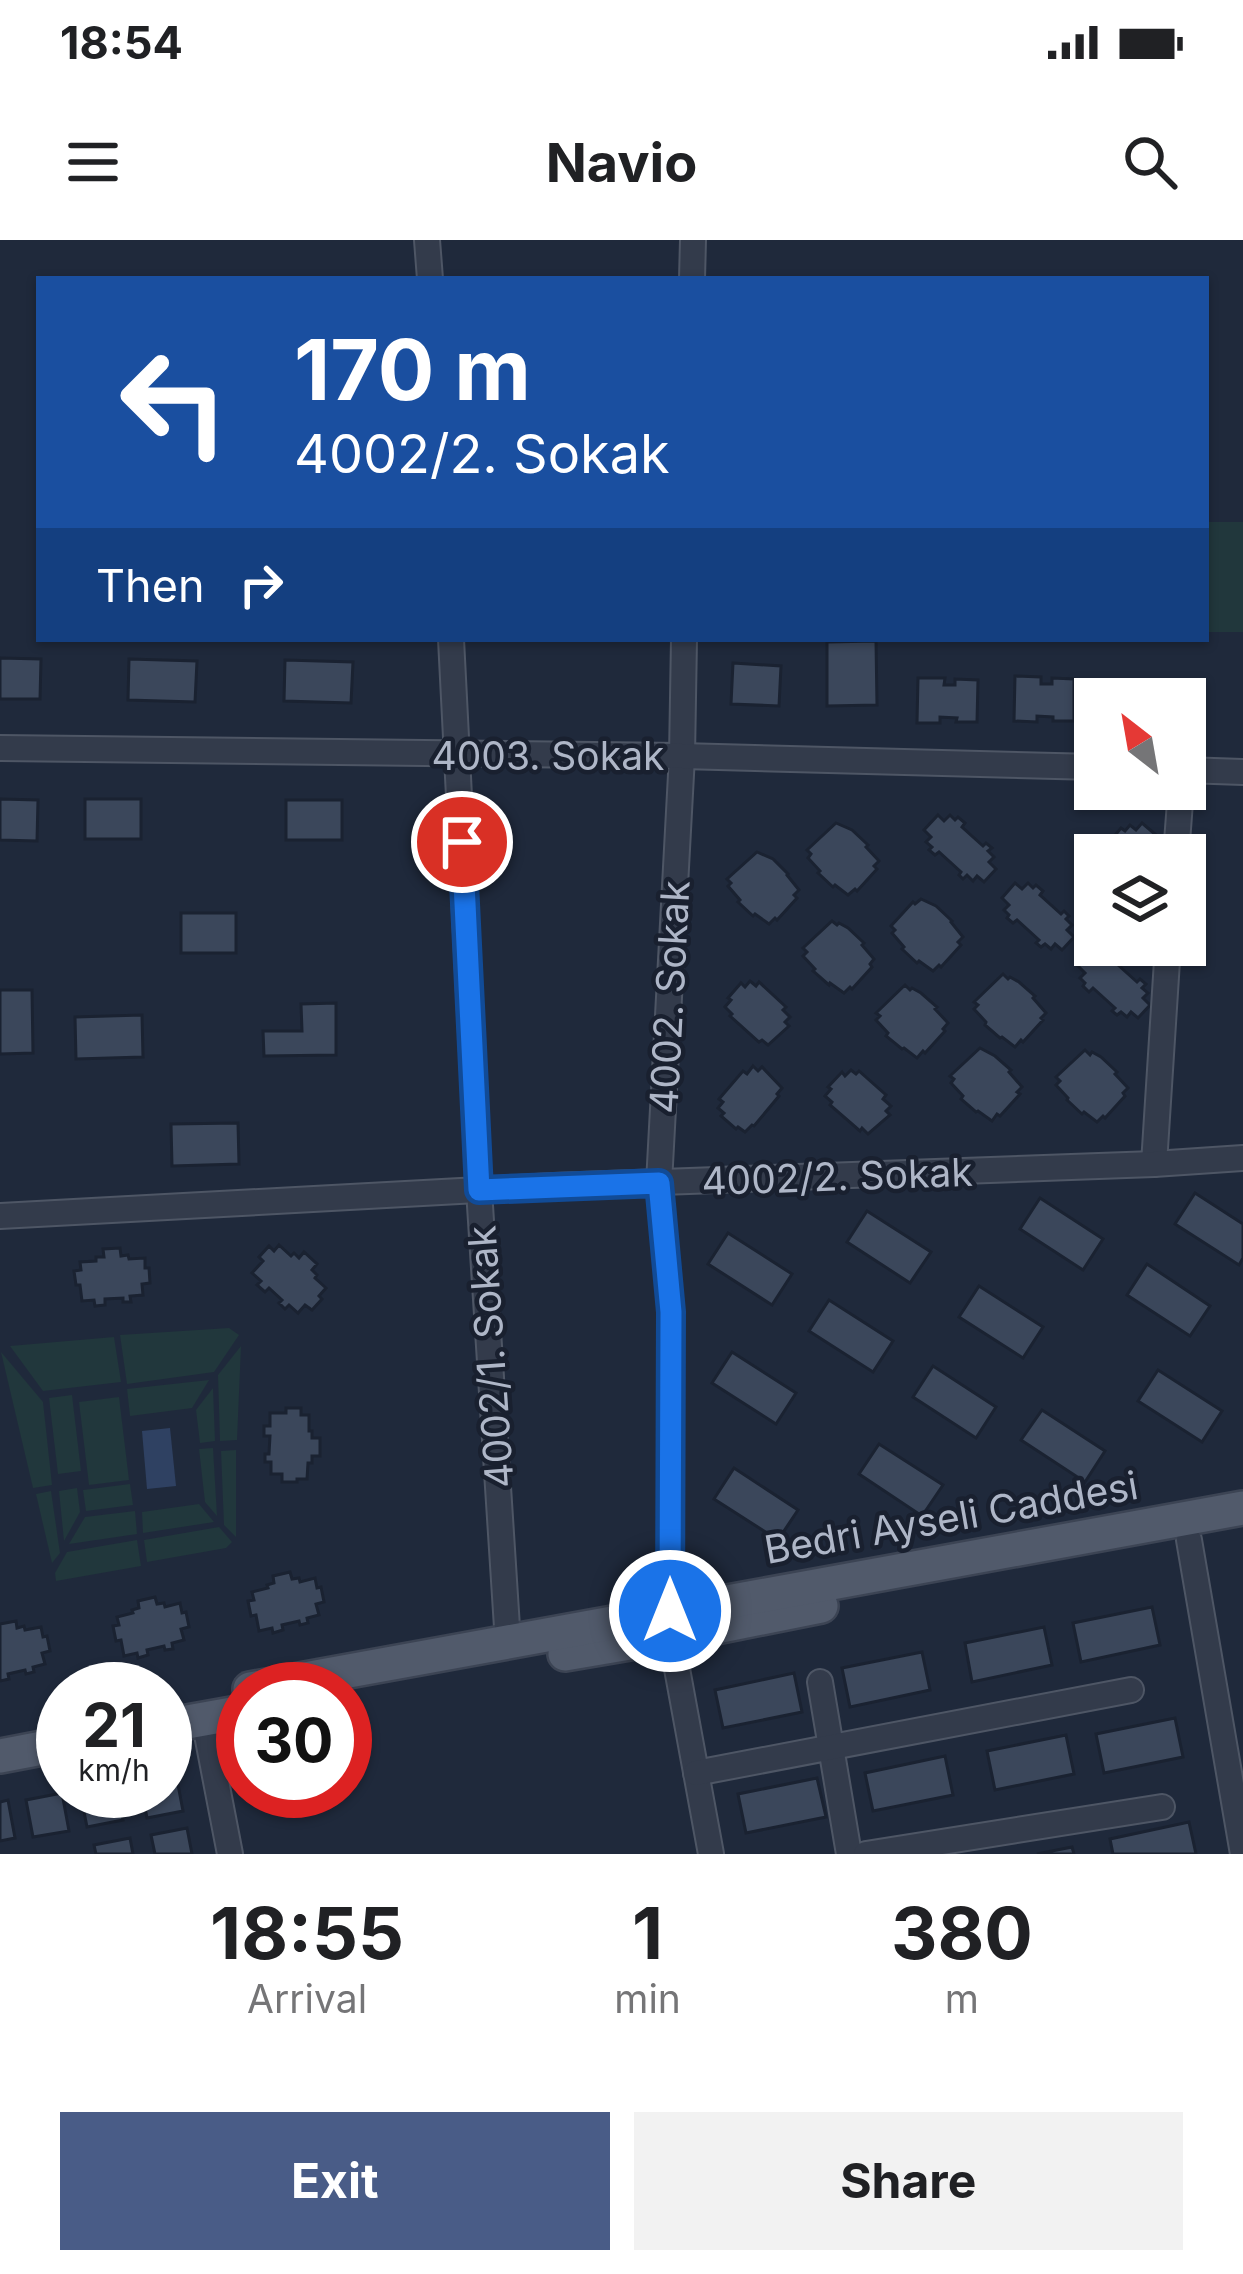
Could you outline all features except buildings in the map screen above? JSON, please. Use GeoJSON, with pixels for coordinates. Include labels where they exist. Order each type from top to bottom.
{"type":"FeatureCollection","features":[{"type":"Feature","properties":{"kind":"main road","name":"Bedri Ayseli Caddesi"},"geometry":{"type":"LineString","coordinates":[[372,1687],[1243,1508]]}},
{"type":"Feature","properties":{"kind":"main road","name":"Bedri Ayseli Caddesi"},"geometry":{"type":"LineString","coordinates":[[372,1667],[508,1642],[671,1624],[934,1584],[1243,1531]]}},
{"type":"Feature","properties":{"kind":"main road"},"geometry":{"type":"LineString","coordinates":[[192,1721],[216,1717]]}},
{"type":"Feature","properties":{"kind":"main road"},"geometry":{"type":"LineString","coordinates":[[0,1734],[36,1728]]}},
{"type":"Feature","properties":{"kind":"main road"},"geometry":{"type":"LineString","coordinates":[[0,1756],[36,1749]]}},
{"type":"Feature","properties":{"kind":"street"},"geometry":{"type":"LineString","coordinates":[[428,240],[430,276]]}},
{"type":"Feature","properties":{"kind":"street"},"geometry":{"type":"LineString","coordinates":[[692,276],[693,240]]}},
{"type":"Feature","properties":{"kind":"street","name":"4002/1. Sokak"},"geometry":{"type":"LineString","coordinates":[[451,642],[508,1642]]}},
{"type":"Feature","properties":{"kind":"street","name":"4002. Sokak"},"geometry":{"type":"LineString","coordinates":[[684,642],[659,1183],[671,1312],[671,1624],[711,1854]]}},
{"type":"Feature","properties":{"kind":"street","name":"4003. Sokak"},"geometry":{"type":"LineString","coordinates":[[0,748],[682,756],[1074,766]]}},
{"type":"Feature","properties":{"kind":"street"},"geometry":{"type":"LineString","coordinates":[[1206,771],[1243,772]]}},
{"type":"Feature","properties":{"kind":"street"},"geometry":{"type":"LineString","coordinates":[[1154,1164],[1167,966]]}},
{"type":"Feature","properties":{"kind":"street","name":"4002/2. Sokak"},"geometry":{"type":"LineString","coordinates":[[0,1216],[479,1190],[1243,1158]]}},
{"type":"Feature","properties":{"kind":"street"},"geometry":{"type":"LineString","coordinates":[[1189,1540],[1243,1853]]}},
{"type":"Feature","properties":{"kind":"street"},"geometry":{"type":"LineString","coordinates":[[820,1682],[849,1854]]}},
{"type":"Feature","properties":{"kind":"street"},"geometry":{"type":"LineString","coordinates":[[696,1773],[1131,1690]]}},
{"type":"Feature","properties":{"kind":"street"},"geometry":{"type":"LineString","coordinates":[[204,1719],[230,1854]]}},
{"type":"Feature","properties":{"kind":"street"},"geometry":{"type":"LineString","coordinates":[[866,1854],[1162,1807]]}},
{"type":"Feature","properties":{"kind":"green space"},"geometry":{"type":"Polygon","coordinates":[[[1209,522],[1243,522],[1243,632],[1209,632],[1209,522]]]}},
{"type":"Feature","properties":{"kind":"green space"},"geometry":{"type":"Polygon","coordinates":[[[229,1328],[239,1335],[214,1372],[127,1384],[120,1335],[229,1328]]]}},
{"type":"Feature","properties":{"kind":"green space"},"geometry":{"type":"Polygon","coordinates":[[[114,1337],[121,1382],[43,1391],[10,1346],[114,1337]]]}},
{"type":"Feature","properties":{"kind":"green space"},"geometry":{"type":"Polygon","coordinates":[[[241,1346],[237,1440],[220,1441],[218,1375],[241,1346]]]}},
{"type":"Feature","properties":{"kind":"green space"},"geometry":{"type":"Polygon","coordinates":[[[1,1352],[43,1402],[52,1485],[33,1488],[1,1352]]]}},
{"type":"Feature","properties":{"kind":"green space"},"geometry":{"type":"Polygon","coordinates":[[[209,1380],[192,1408],[130,1416],[127,1389],[209,1380]]]}},
{"type":"Feature","properties":{"kind":"green space"},"geometry":{"type":"Polygon","coordinates":[[[213,1388],[215,1441],[200,1443],[196,1410],[213,1388]]]}},
{"type":"Feature","properties":{"kind":"green space"},"geometry":{"type":"Polygon","coordinates":[[[72,1395],[81,1471],[58,1474],[49,1398],[72,1395]]]}},
{"type":"Feature","properties":{"kind":"green space"},"geometry":{"type":"Polygon","coordinates":[[[119,1397],[129,1480],[89,1485],[79,1402],[119,1397]]]}},
{"type":"Feature","properties":{"kind":"green space"},"geometry":{"type":"Polygon","coordinates":[[[213,1448],[217,1516],[205,1502],[199,1449],[213,1448]]]}},
{"type":"Feature","properties":{"kind":"green space"},"geometry":{"type":"Polygon","coordinates":[[[236,1450],[236,1537],[224,1525],[221,1451],[236,1450]]]}},
{"type":"Feature","properties":{"kind":"green space"},"geometry":{"type":"Polygon","coordinates":[[[130,1484],[133,1505],[86,1511],[83,1490],[130,1484]]]}},
{"type":"Feature","properties":{"kind":"green space"},"geometry":{"type":"Polygon","coordinates":[[[77,1488],[80,1512],[64,1541],[59,1491],[77,1488]]]}},
{"type":"Feature","properties":{"kind":"green space"},"geometry":{"type":"Polygon","coordinates":[[[51,1491],[60,1553],[52,1563],[36,1494],[51,1491]]]}},
{"type":"Feature","properties":{"kind":"green space"},"geometry":{"type":"Polygon","coordinates":[[[199,1504],[214,1522],[143,1533],[142,1512],[199,1504]]]}},
{"type":"Feature","properties":{"kind":"green space"},"geometry":{"type":"Polygon","coordinates":[[[135,1511],[137,1534],[69,1544],[85,1517],[135,1511]]]}},
{"type":"Feature","properties":{"kind":"green space"},"geometry":{"type":"Polygon","coordinates":[[[219,1527],[232,1542],[226,1548],[147,1562],[144,1540],[219,1527]]]}},
{"type":"Feature","properties":{"kind":"green space"},"geometry":{"type":"Polygon","coordinates":[[[137,1540],[141,1566],[56,1581],[55,1573],[67,1552],[137,1540]]]}},
{"type":"Feature","properties":{"kind":"water"},"geometry":{"type":"Polygon","coordinates":[[[170,1428],[176,1486],[147,1489],[142,1431],[170,1428]]]}},
{"type":"Feature","properties":{"kind":"route"},"geometry":{"type":"LineString","coordinates":[[462,842],[479,1190],[659,1183],[671,1312],[670,1611]]}}]}
